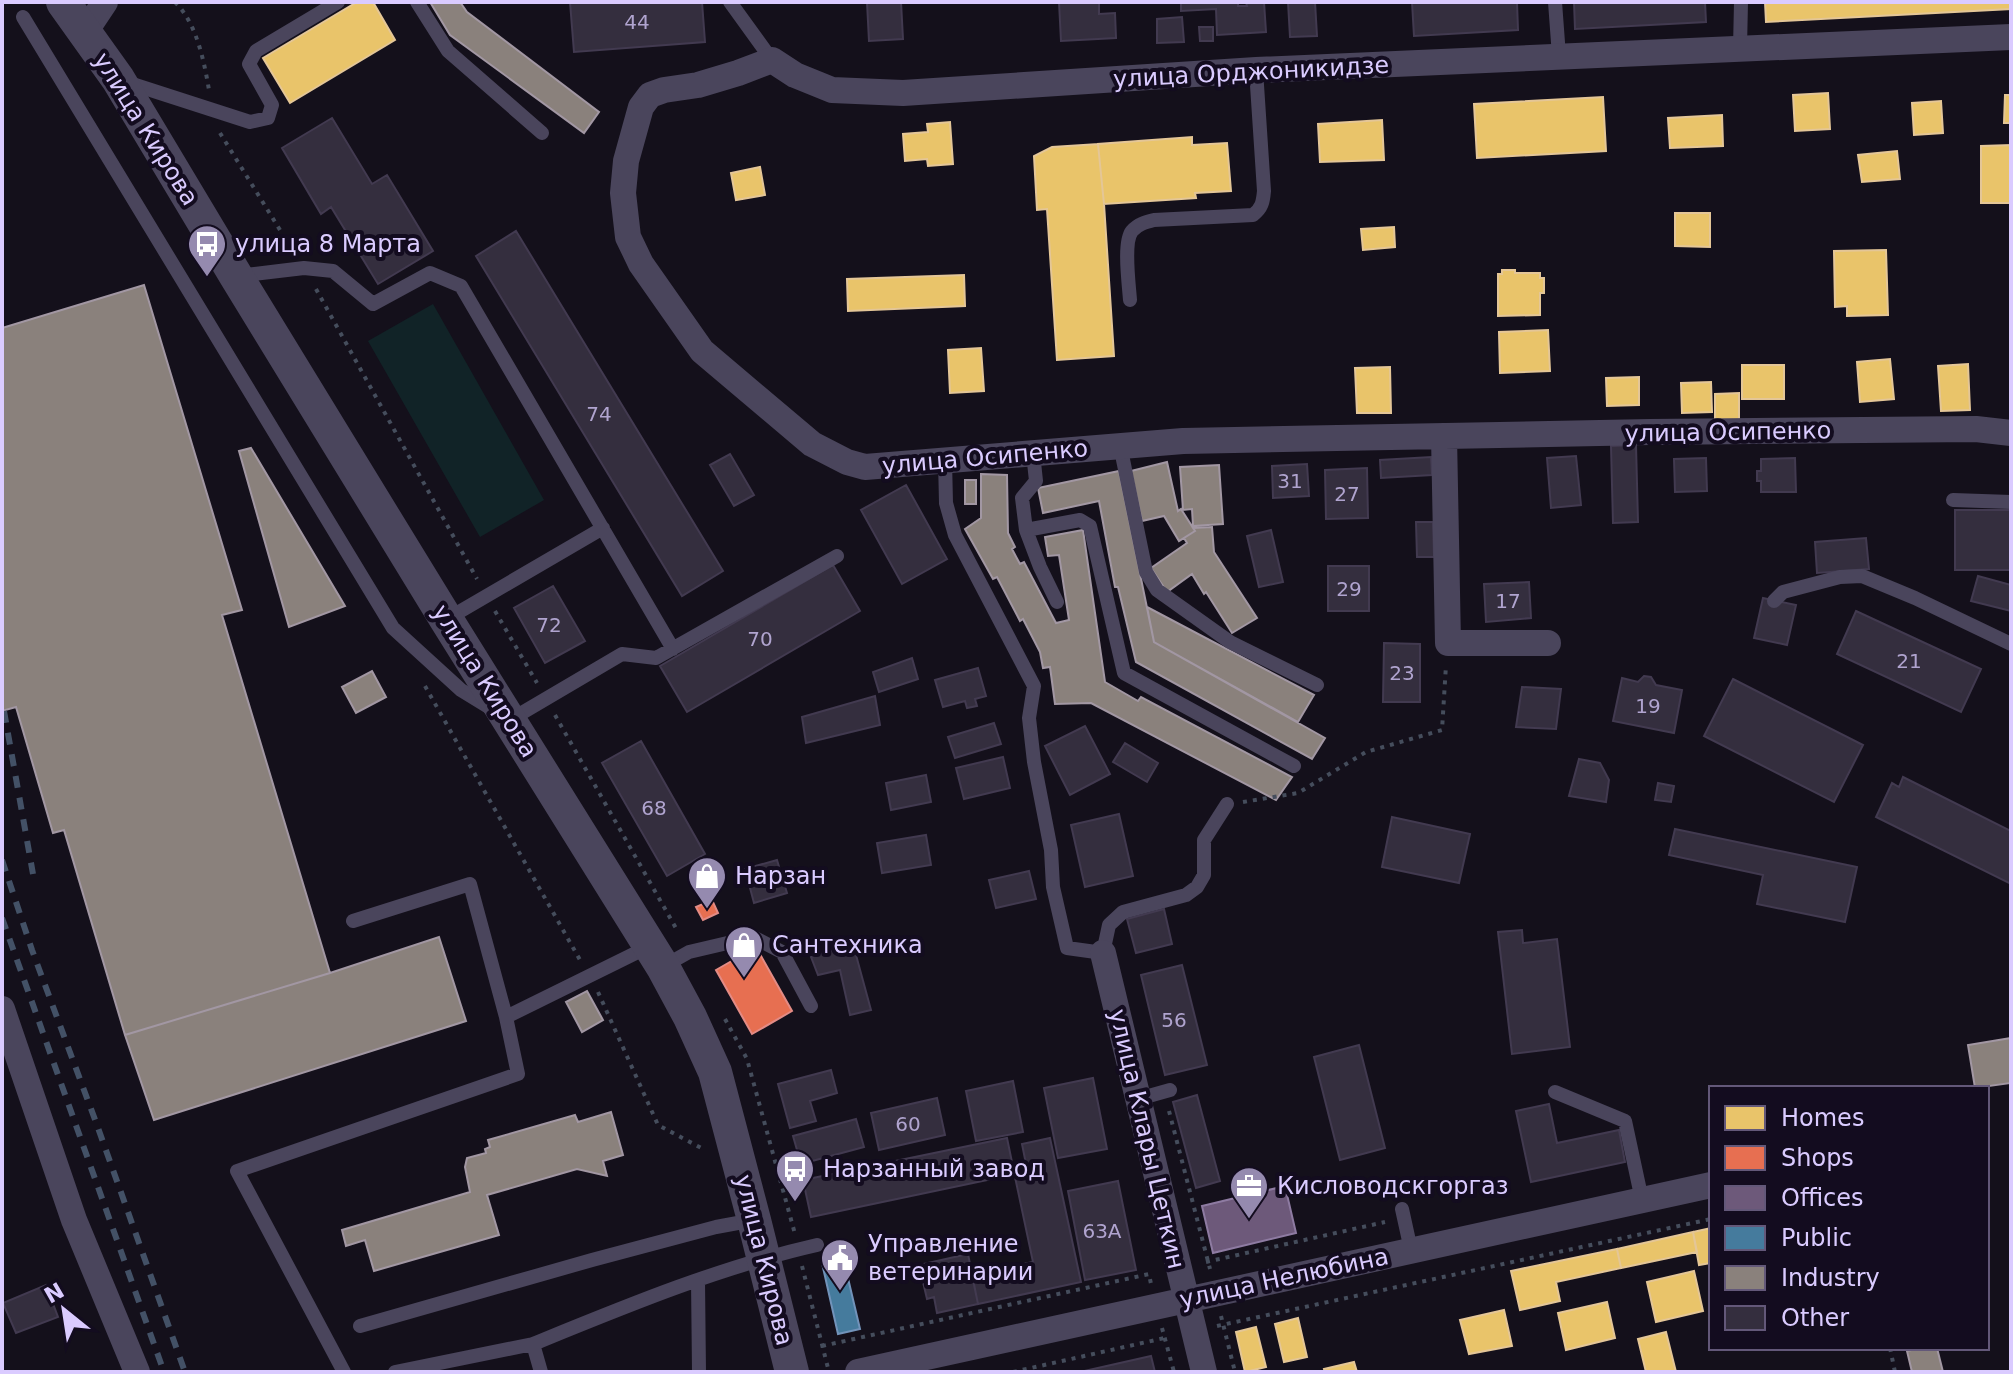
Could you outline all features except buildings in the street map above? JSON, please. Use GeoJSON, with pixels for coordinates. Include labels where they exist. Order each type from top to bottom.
{"type":"FeatureCollection","features":[{"type":"Feature","properties":{"kind":"street","name":"улица Кирова"},"geometry":{"type":"LineString","coordinates":[[63,2],[118,79],[509,720],[667,955],[715,1072],[792,1372]]}},
{"type":"Feature","properties":{"kind":"street"},"geometry":{"type":"LineString","coordinates":[[85,32],[105,2]]}},
{"type":"Feature","properties":{"kind":"street","name":"улица Орджоникидзе"},"geometry":{"type":"LineString","coordinates":[[772,60],[795,75],[832,90],[903,93],[1256,70],[2011,37]]}},
{"type":"Feature","properties":{"kind":"street","name":"улица Осипенко"},"geometry":{"type":"LineString","coordinates":[[772,60],[698,85],[650,95],[641,107],[626,161],[623,193],[628,237],[641,264],[702,351],[812,444],[847,462],[865,467],[1183,441],[1976,429],[2011,433]]}},
{"type":"Feature","properties":{"kind":"street"},"geometry":{"type":"LineString","coordinates":[[1444,436],[1448,643],[1548,643]]}},
{"type":"Feature","properties":{"kind":"street","name":"улица Клары Цеткин"},"geometry":{"type":"LineString","coordinates":[[1103,953],[1204,1372]]}},
{"type":"Feature","properties":{"kind":"street"},"geometry":{"type":"LineString","coordinates":[[2,1009],[74,1220],[137,1372]]}},
{"type":"Feature","properties":{"kind":"street","name":"улица Нелюбина"},"geometry":{"type":"LineString","coordinates":[[858,1372],[1709,1185]]}},
{"type":"Feature","properties":{"kind":"lane"},"geometry":{"type":"LineString","coordinates":[[118,79],[250,122],[268,118],[272,105],[249,64],[256,51],[338,2]]}},
{"type":"Feature","properties":{"kind":"lane"},"geometry":{"type":"LineString","coordinates":[[417,2],[448,51],[542,133]]}},
{"type":"Feature","properties":{"kind":"lane"},"geometry":{"type":"LineString","coordinates":[[730,2],[772,60]]}},
{"type":"Feature","properties":{"kind":"lane"},"geometry":{"type":"LineString","coordinates":[[1555,2],[1559,56]]}},
{"type":"Feature","properties":{"kind":"lane"},"geometry":{"type":"LineString","coordinates":[[1740,48],[1741,2]]}},
{"type":"Feature","properties":{"kind":"lane"},"geometry":{"type":"LineString","coordinates":[[23,17],[393,628],[461,690],[509,720],[622,654],[656,658],[837,556]]}},
{"type":"Feature","properties":{"kind":"lane"},"geometry":{"type":"LineString","coordinates":[[1130,300],[1127,239],[1133,229],[1154,220],[1253,215],[1260,209],[1264,191],[1256,70]]}},
{"type":"Feature","properties":{"kind":"lane"},"geometry":{"type":"LineString","coordinates":[[236,276],[304,268],[333,271],[373,304],[430,273],[461,286],[673,649]]}},
{"type":"Feature","properties":{"kind":"lane"},"geometry":{"type":"LineString","coordinates":[[1120,445],[1146,572],[1157,590],[1230,642],[1317,685]]}},
{"type":"Feature","properties":{"kind":"lane"},"geometry":{"type":"LineString","coordinates":[[1033,453],[1036,481],[1022,498],[1026,530],[1057,602]]}},
{"type":"Feature","properties":{"kind":"lane"},"geometry":{"type":"LineString","coordinates":[[945,460],[946,503],[955,535],[1034,686],[1029,718],[1034,762],[1051,850],[1053,887],[1067,948],[1103,953],[1109,925],[1123,912],[1186,895],[1197,887],[1204,875],[1204,840],[1227,804]]}},
{"type":"Feature","properties":{"kind":"lane"},"geometry":{"type":"LineString","coordinates":[[1953,500],[2011,502]]}},
{"type":"Feature","properties":{"kind":"lane"},"geometry":{"type":"LineString","coordinates":[[1026,530],[1080,520],[1090,526],[1124,673],[1294,766]]}},
{"type":"Feature","properties":{"kind":"lane"},"geometry":{"type":"LineString","coordinates":[[446,619],[603,528]]}},
{"type":"Feature","properties":{"kind":"lane"},"geometry":{"type":"LineString","coordinates":[[1774,601],[1783,592],[1840,577],[1862,576],[2011,644]]}},
{"type":"Feature","properties":{"kind":"lane"},"geometry":{"type":"LineString","coordinates":[[344,1372],[237,1171],[518,1074],[470,884],[353,921]]}},
{"type":"Feature","properties":{"kind":"lane"},"geometry":{"type":"LineString","coordinates":[[506,1017],[590,977],[667,955],[753,937],[782,952],[811,1006]]}},
{"type":"Feature","properties":{"kind":"lane"},"geometry":{"type":"LineString","coordinates":[[1138,1099],[1167,1091]]}},
{"type":"Feature","properties":{"kind":"lane"},"geometry":{"type":"LineString","coordinates":[[1555,1092],[1625,1121],[1642,1200]]}},
{"type":"Feature","properties":{"kind":"lane"},"geometry":{"type":"LineString","coordinates":[[1403,1214],[1411,1250]]}},
{"type":"Feature","properties":{"kind":"lane"},"geometry":{"type":"LineString","coordinates":[[360,1326],[606,1256],[754,1220]]}},
{"type":"Feature","properties":{"kind":"lane"},"geometry":{"type":"LineString","coordinates":[[395,1372],[533,1344],[622,1307],[764,1259],[817,1245]]}},
{"type":"Feature","properties":{"kind":"lane"},"geometry":{"type":"LineString","coordinates":[[698,1281],[699,1372]]}},
{"type":"Feature","properties":{"kind":"lane"},"geometry":{"type":"LineString","coordinates":[[533,1344],[541,1372]]}},
{"type":"Feature","properties":{"kind":"path"},"geometry":{"type":"LineString","coordinates":[[175,2],[192,30],[205,64],[212,121],[304,268],[546,698],[667,955]]}},
{"type":"Feature","properties":{"kind":"path"},"geometry":{"type":"LineString","coordinates":[[1227,804],[1298,793],[1366,752],[1442,730],[1448,643]]}},
{"type":"Feature","properties":{"kind":"path"},"geometry":{"type":"LineString","coordinates":[[422,680],[590,977],[658,1125],[708,1151]]}},
{"type":"Feature","properties":{"kind":"path"},"geometry":{"type":"LineString","coordinates":[[725,1019],[747,1059],[829,1372]]}},
{"type":"Feature","properties":{"kind":"path"},"geometry":{"type":"LineString","coordinates":[[1167,1091],[1235,1372]]}},
{"type":"Feature","properties":{"kind":"path"},"geometry":{"type":"LineString","coordinates":[[1178,1268],[1403,1214]]}},
{"type":"Feature","properties":{"kind":"path"},"geometry":{"type":"LineString","coordinates":[[1013,1372],[1709,1219]]}},
{"type":"Feature","properties":{"kind":"path"},"geometry":{"type":"LineString","coordinates":[[1890,1350],[1895,1372]]}},
{"type":"Feature","properties":{"kind":"shaded area"},"geometry":{"type":"Polygon","coordinates":[[[433,304],[544,500],[480,537],[368,341],[433,304]]]}},
{"type":"Feature","properties":{"kind":"railway"},"geometry":{"type":"LineString","coordinates":[[4,711],[33,874]]}},
{"type":"Feature","properties":{"kind":"railway"},"geometry":{"type":"LineString","coordinates":[[2,860],[185,1372]]}},
{"type":"Feature","properties":{"kind":"railway"},"geometry":{"type":"LineString","coordinates":[[2,918],[164,1372]]}},
{"type":"Feature","properties":{"kind":"place","name":"улица 8 Марта"},"geometry":{"type":"Point","coordinates":[207,278]}},
{"type":"Feature","properties":{"kind":"place","name":"Нарзан"},"geometry":{"type":"Point","coordinates":[707,910]}},
{"type":"Feature","properties":{"kind":"place","name":"Сантехника"},"geometry":{"type":"Point","coordinates":[744,979]}},
{"type":"Feature","properties":{"kind":"place","name":"Нарзанный завод"},"geometry":{"type":"Point","coordinates":[795,1203]}},
{"type":"Feature","properties":{"kind":"place","name":"Кисловодскгоргаз"},"geometry":{"type":"Point","coordinates":[1249,1220]}},
{"type":"Feature","properties":{"kind":"place","name":"Управление ветеринарии"},"geometry":{"type":"Point","coordinates":[840,1292]}}]}
